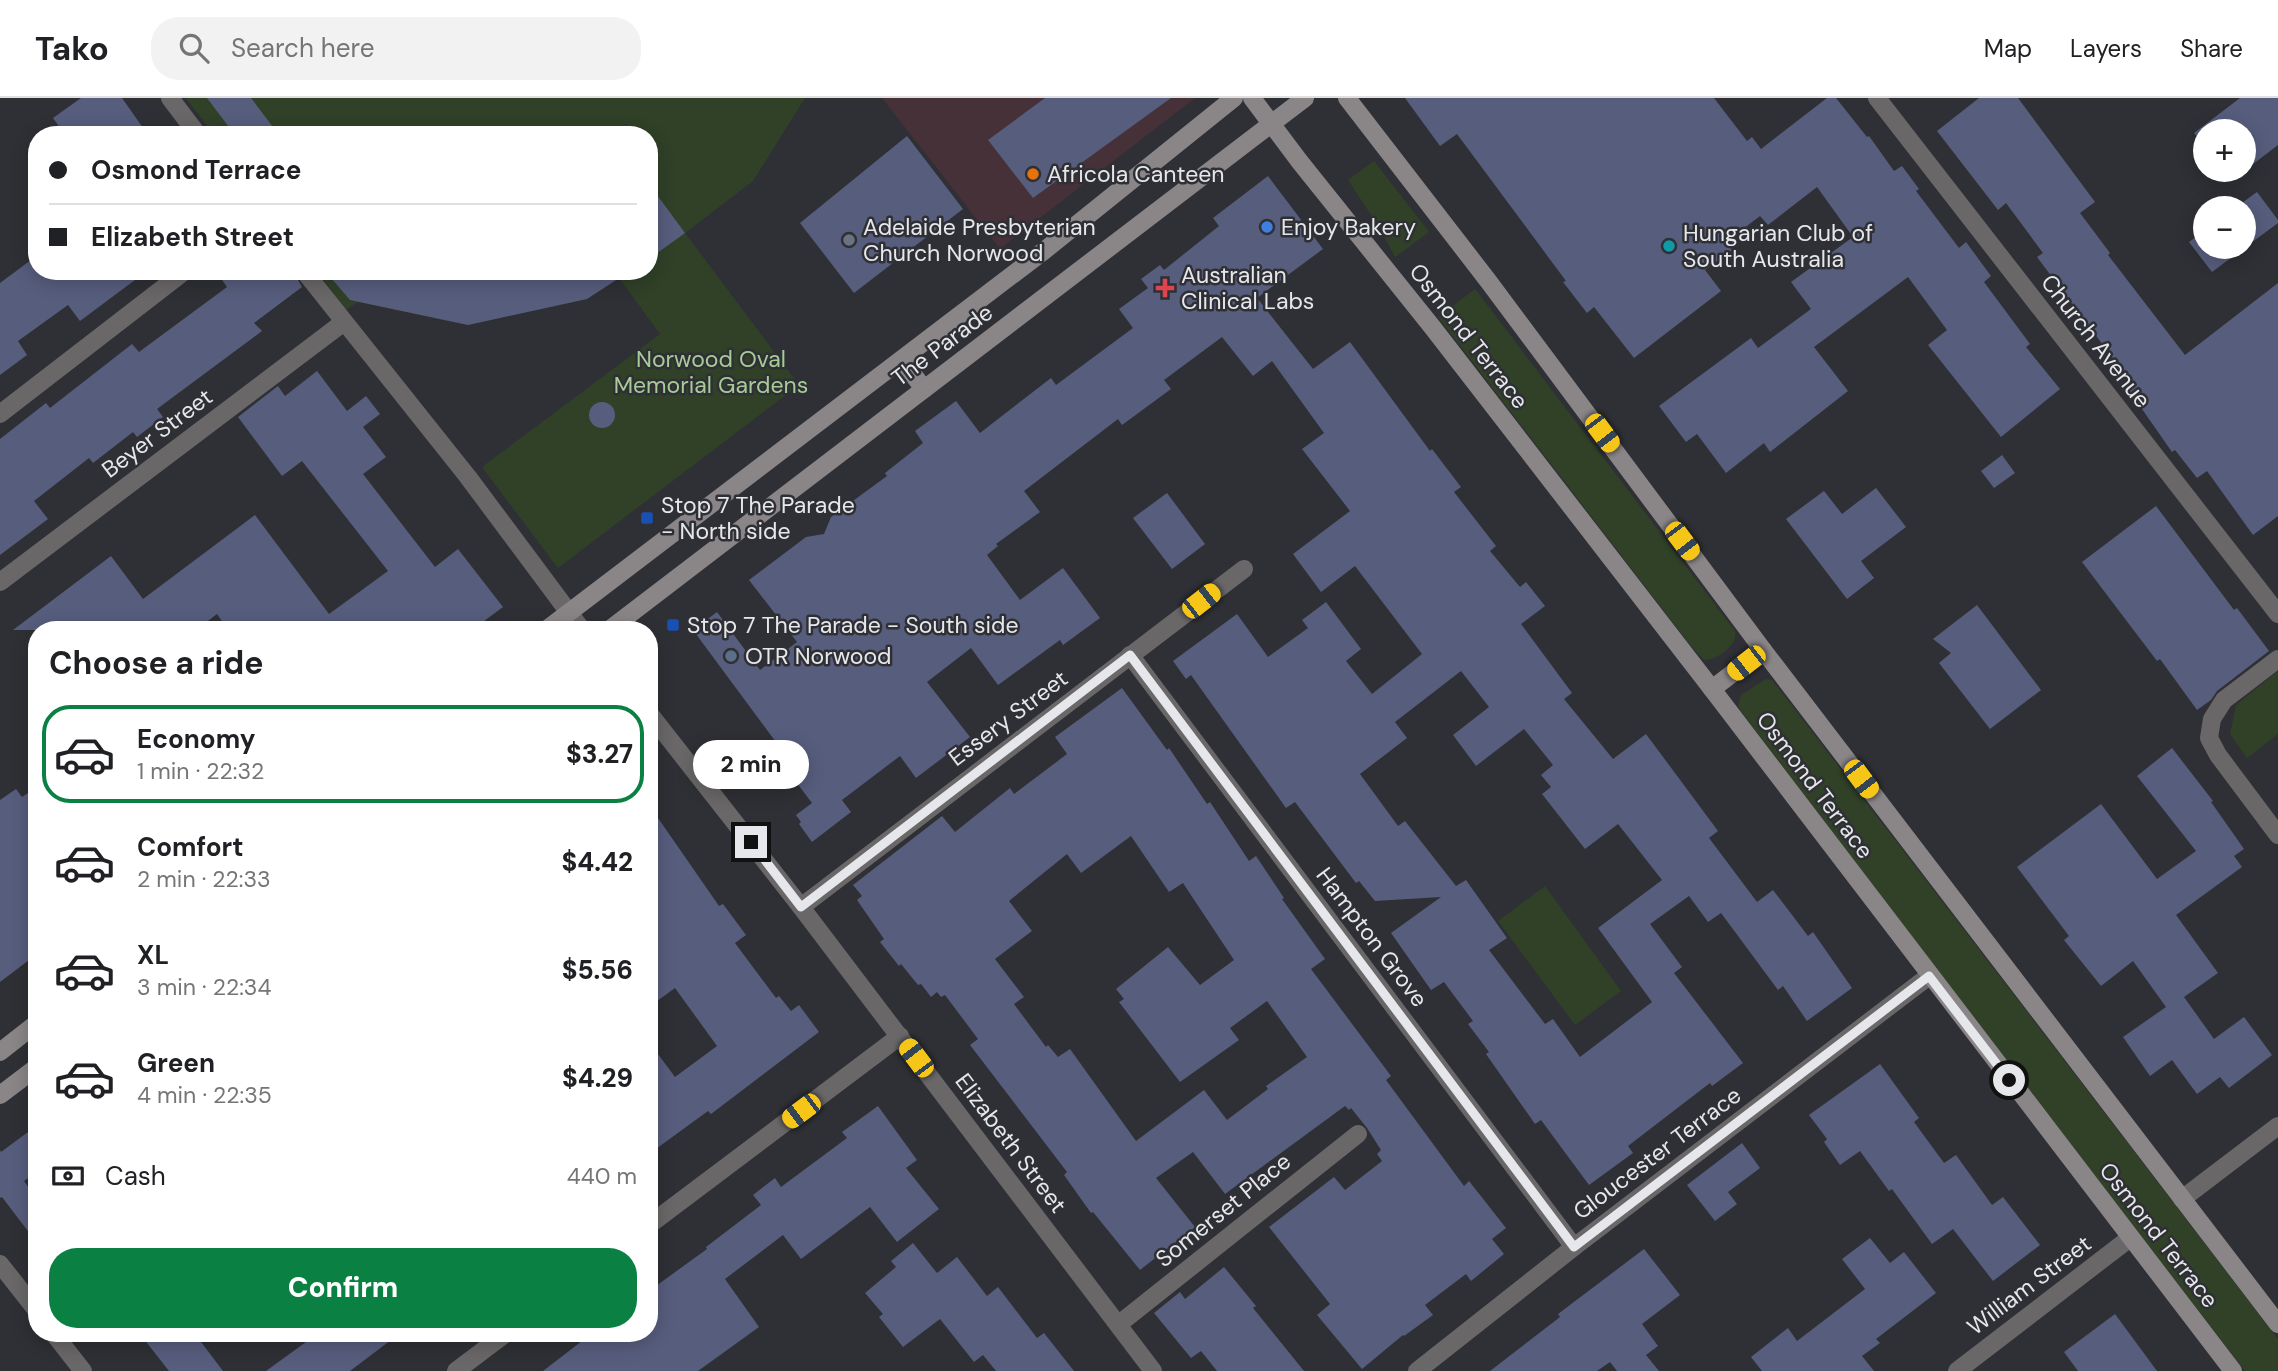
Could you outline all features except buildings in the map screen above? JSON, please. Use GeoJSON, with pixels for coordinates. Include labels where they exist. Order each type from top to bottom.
{"type":"FeatureCollection","features":[{"type":"Feature","properties":{"kind":"street"},"geometry":{"type":"LineString","coordinates":[[170,98],[191,126]]}},
{"type":"Feature","properties":{"kind":"street","name":"The Parade"},"geometry":{"type":"LineString","coordinates":[[558,621],[1045,250],[1234,98]]}},
{"type":"Feature","properties":{"kind":"street","name":"Osmond Terrace"},"geometry":{"type":"LineString","coordinates":[[1252,98],[1712,689],[2233,1371]]}},
{"type":"Feature","properties":{"kind":"street","name":"The Parade"},"geometry":{"type":"LineString","coordinates":[[621,621],[1305,98]]}},
{"type":"Feature","properties":{"kind":"street","name":"Osmond Terrace"},"geometry":{"type":"LineString","coordinates":[[1347,98],[1489,282],[1762,650],[2278,1324]]}},
{"type":"Feature","properties":{"kind":"street","name":"Church Avenue"},"geometry":{"type":"LineString","coordinates":[[1877,98],[2278,614]]}},
{"type":"Feature","properties":{"kind":"street"},"geometry":{"type":"LineString","coordinates":[[0,414],[173,280]]}},
{"type":"Feature","properties":{"kind":"street"},"geometry":{"type":"LineString","coordinates":[[310,280],[468,477],[575,621]]}},
{"type":"Feature","properties":{"kind":"street","name":"Beyer Street"},"geometry":{"type":"LineString","coordinates":[[0,582],[344,322]]}},
{"type":"Feature","properties":{"kind":"street"},"geometry":{"type":"LineString","coordinates":[[902,360],[924,390]]}},
{"type":"Feature","properties":{"kind":"street","name":"Essery Street"},"geometry":{"type":"LineString","coordinates":[[801,907],[1244,569]]}},
{"type":"Feature","properties":{"kind":"street"},"geometry":{"type":"LineString","coordinates":[[1712,689],[1762,650]]}},
{"type":"Feature","properties":{"kind":"street","name":"Hampton Grove"},"geometry":{"type":"LineString","coordinates":[[1130,655],[1574,1247]]}},
{"type":"Feature","properties":{"kind":"street"},"geometry":{"type":"LineString","coordinates":[[2278,659],[2224,700],[2212,719],[2209,738],[2218,755],[2278,835]]}},
{"type":"Feature","properties":{"kind":"street","name":"Elizabeth Street"},"geometry":{"type":"LineString","coordinates":[[658,724],[900,1036],[1153,1371]]}},
{"type":"Feature","properties":{"kind":"street","name":"Gloucester Terrace"},"geometry":{"type":"LineString","coordinates":[[1417,1371],[1574,1247],[1929,976]]}},
{"type":"Feature","properties":{"kind":"street"},"geometry":{"type":"LineString","coordinates":[[0,1052],[28,1030]]}},
{"type":"Feature","properties":{"kind":"street"},"geometry":{"type":"LineString","coordinates":[[658,1218],[900,1036]]}},
{"type":"Feature","properties":{"kind":"street"},"geometry":{"type":"LineString","coordinates":[[0,1095],[28,1074]]}},
{"type":"Feature","properties":{"kind":"street"},"geometry":{"type":"LineString","coordinates":[[2182,1199],[2278,1126]]}},
{"type":"Feature","properties":{"kind":"street","name":"Somerset Place"},"geometry":{"type":"LineString","coordinates":[[1119,1324],[1358,1134]]}},
{"type":"Feature","properties":{"kind":"street","name":"William Street"},"geometry":{"type":"LineString","coordinates":[[1957,1371],[2130,1238]]}},
{"type":"Feature","properties":{"kind":"street"},"geometry":{"type":"LineString","coordinates":[[0,1264],[28,1300]]}},
{"type":"Feature","properties":{"kind":"street"},"geometry":{"type":"LineString","coordinates":[[60,1342],[83,1371]]}},
{"type":"Feature","properties":{"kind":"street"},"geometry":{"type":"LineString","coordinates":[[456,1371],[494,1342]]}},
{"type":"Feature","properties":{"kind":"shaded area"},"geometry":{"type":"Polygon","coordinates":[[[882,98],[1195,98],[1000,249],[882,98]]]}},
{"type":"Feature","properties":{"kind":"green space","name":"Norwood Oval Memorial Gardens"},"geometry":{"type":"Polygon","coordinates":[[[186,98],[805,98],[753,181],[685,233],[799,385],[558,568],[482,467],[660,334],[620,280],[658,280],[658,126],[207,126],[186,98]]]}},
{"type":"Feature","properties":{"kind":"green space"},"geometry":{"type":"Polygon","coordinates":[[[1374,161],[1429,232],[1395,257],[1381,230],[1348,180],[1374,161]]]}},
{"type":"Feature","properties":{"kind":"green space"},"geometry":{"type":"Polygon","coordinates":[[[324,280],[616,280],[587,299],[468,325],[358,302],[346,310],[324,280]]]}},
{"type":"Feature","properties":{"kind":"green space"},"geometry":{"type":"Polygon","coordinates":[[[1475,289],[1735,631],[1730,646],[1720,655],[1704,660],[1691,646],[1438,317],[1475,289]]]}},
{"type":"Feature","properties":{"kind":"green space"},"geometry":{"type":"Polygon","coordinates":[[[2278,671],[2278,734],[2247,758],[2230,734],[2236,705],[2278,671]]]}},
{"type":"Feature","properties":{"kind":"green space"},"geometry":{"type":"Polygon","coordinates":[[[1766,679],[1772,680],[1776,685],[2278,1339],[2278,1371],[2245,1371],[1741,711],[1738,706],[1741,695],[1766,679]]]}},
{"type":"Feature","properties":{"kind":"green space"},"geometry":{"type":"Polygon","coordinates":[[[1545,886],[1621,991],[1575,1025],[1498,921],[1545,886]]]}},
{"type":"Feature","properties":{"kind":"place","name":"Africola Canteen"},"geometry":{"type":"Point","coordinates":[1033,174]}},
{"type":"Feature","properties":{"kind":"place","name":"Enjoy Bakery"},"geometry":{"type":"Point","coordinates":[1267,227]}},
{"type":"Feature","properties":{"kind":"place","name":"Adelaide Presbyterian Church Norwood"},"geometry":{"type":"Point","coordinates":[849,240]}},
{"type":"Feature","properties":{"kind":"place","name":"Hungarian Club of South Australia"},"geometry":{"type":"Point","coordinates":[1669,246]}},
{"type":"Feature","properties":{"kind":"place","name":"Australian Clinical Labs"},"geometry":{"type":"Point","coordinates":[1165,288]}},
{"type":"Feature","properties":{"kind":"place","name":"Stop 7 The Parade - North side"},"geometry":{"type":"Point","coordinates":[647,518]}},
{"type":"Feature","properties":{"kind":"place","name":"Stop 7 The Parade - South side"},"geometry":{"type":"Point","coordinates":[673,625]}},
{"type":"Feature","properties":{"kind":"place","name":"OTR Norwood"},"geometry":{"type":"Point","coordinates":[731,656]}},
{"type":"Feature","properties":{"kind":"route"},"geometry":{"type":"LineString","coordinates":[[751,842],[801,907],[1130,655],[1574,1247],[1929,976],[2009,1080]]}}]}
